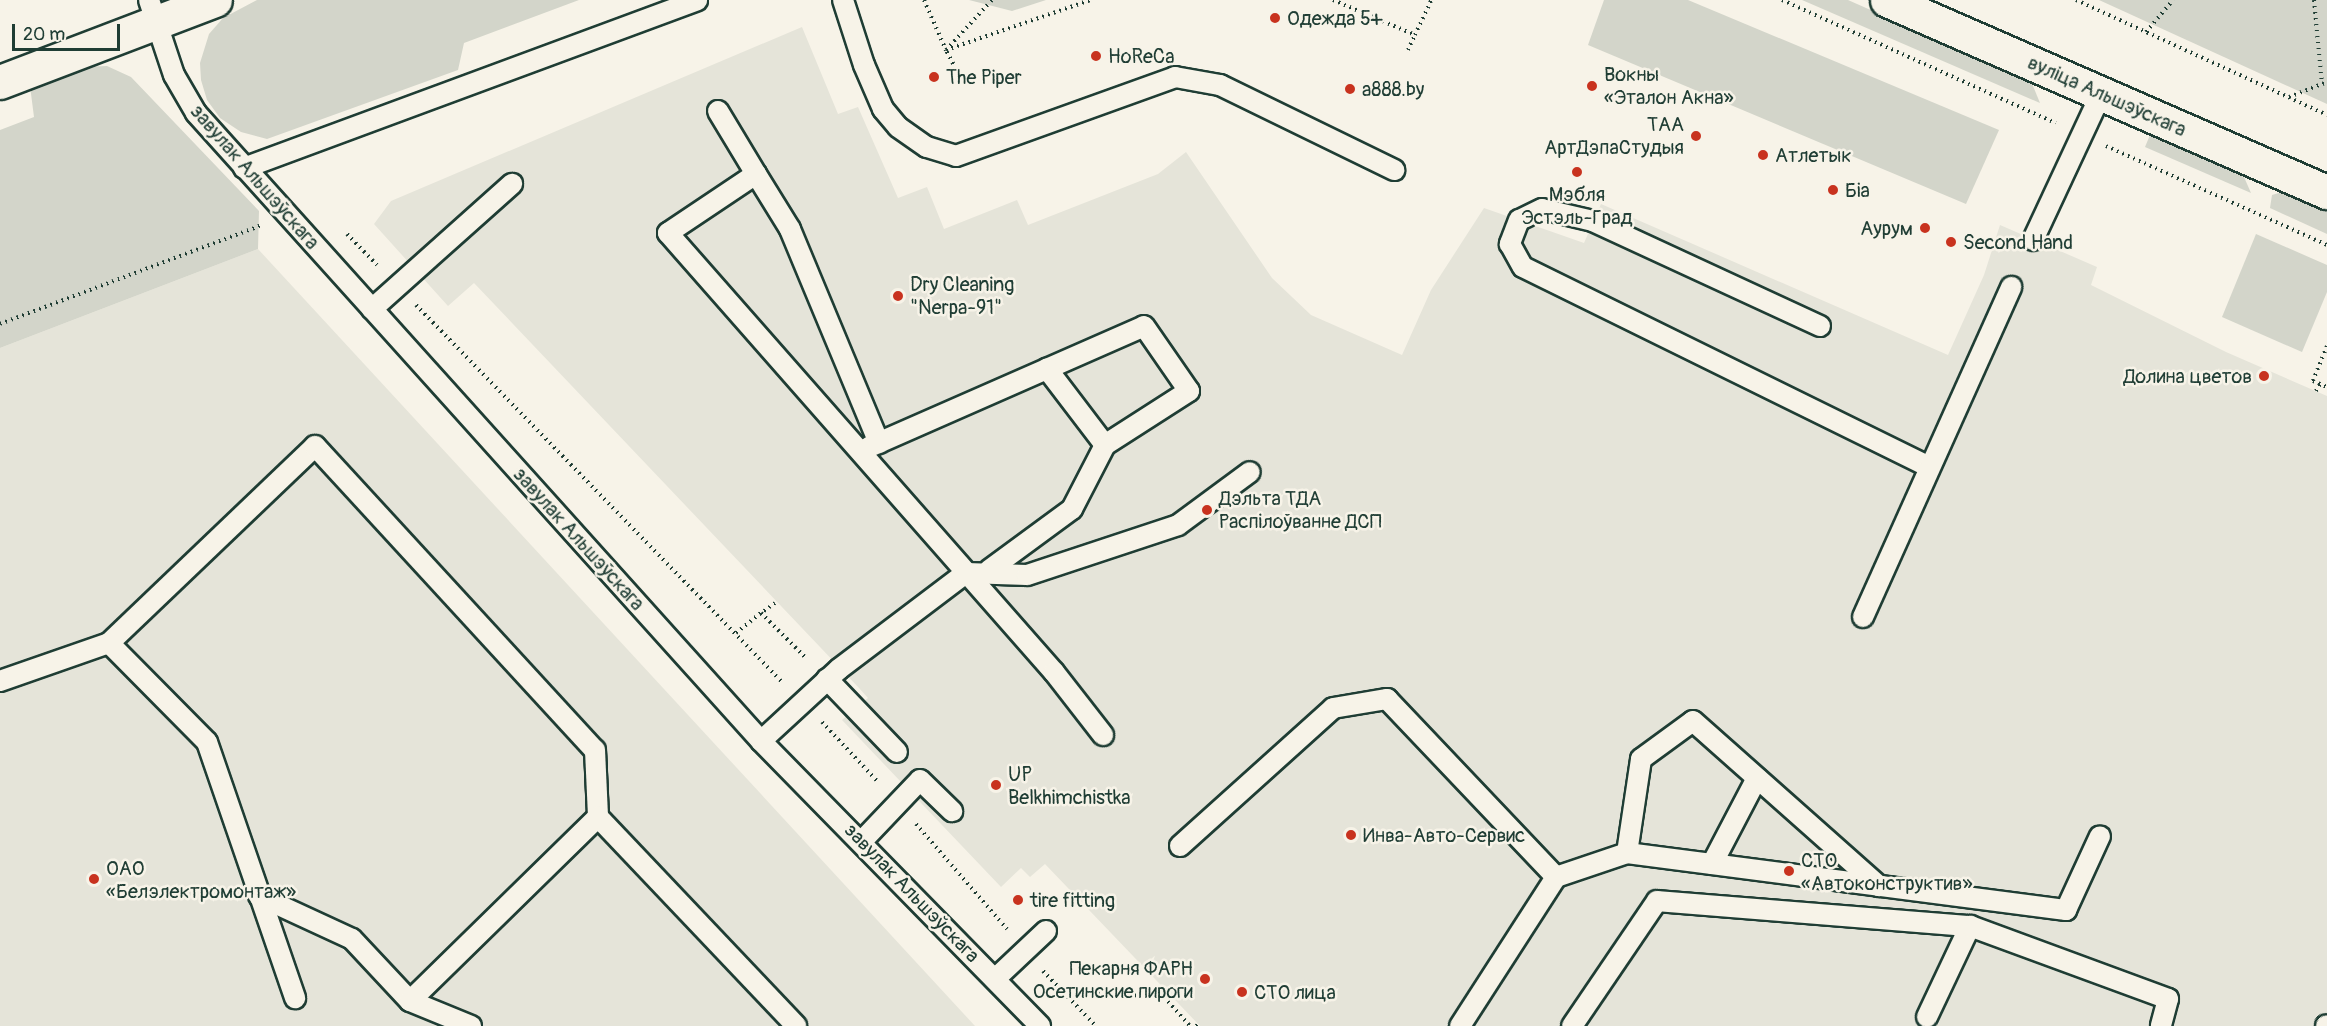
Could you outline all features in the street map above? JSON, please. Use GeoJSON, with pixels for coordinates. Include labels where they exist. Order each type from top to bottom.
{"type":"FeatureCollection","features":[{"type":"Feature","properties":{"kind":"main road"},"geometry":{"type":"LineString","coordinates":[[0,82],[153,11],[216,0]]}},
{"type":"Feature","properties":{"kind":"main road","name":"вуліца Альшэўскага"},"geometry":{"type":"LineString","coordinates":[[1887,0],[2327,192]]}},
{"type":"Feature","properties":{"kind":"lane"},"geometry":{"type":"LineString","coordinates":[[244,168],[697,0]]}},
{"type":"Feature","properties":{"kind":"lane"},"geometry":{"type":"LineString","coordinates":[[843,0],[864,65],[883,109],[898,127],[927,147],[956,156],[1175,77],[1220,85],[1394,170]]}},
{"type":"Feature","properties":{"kind":"lane","name":"завулак Альшэўскага"},"geometry":{"type":"LineString","coordinates":[[153,11],[174,75],[196,113],[244,168],[761,741],[862,841],[1040,1026]]}},
{"type":"Feature","properties":{"kind":"lane"},"geometry":{"type":"LineString","coordinates":[[2033,240],[2102,94]]}},
{"type":"Feature","properties":{"kind":"lane"},"geometry":{"type":"LineString","coordinates":[[718,111],[790,229],[870,447]]}},
{"type":"Feature","properties":{"kind":"lane"},"geometry":{"type":"LineString","coordinates":[[756,174],[668,233],[870,447],[966,573],[1103,735]]}},
{"type":"Feature","properties":{"kind":"lane"},"geometry":{"type":"LineString","coordinates":[[372,309],[512,184]]}},
{"type":"Feature","properties":{"kind":"lane"},"geometry":{"type":"LineString","coordinates":[[1820,326],[1593,221],[1542,209],[1519,220],[1510,244],[1523,267],[1930,467]]}},
{"type":"Feature","properties":{"kind":"lane"},"geometry":{"type":"LineString","coordinates":[[1863,617],[2011,287]]}},
{"type":"Feature","properties":{"kind":"lane"},"geometry":{"type":"LineString","coordinates":[[870,447],[1143,326],[1189,392],[1105,445],[1072,509],[989,570]]}},
{"type":"Feature","properties":{"kind":"lane"},"geometry":{"type":"LineString","coordinates":[[1047,369],[1105,445]]}},
{"type":"Feature","properties":{"kind":"lane"},"geometry":{"type":"LineString","coordinates":[[0,681],[110,643],[315,446],[595,750],[598,817],[796,1026]]}},
{"type":"Feature","properties":{"kind":"lane"},"geometry":{"type":"LineString","coordinates":[[761,741],[827,679],[966,573],[989,570],[1027,575],[1178,525],[1250,472]]}},
{"type":"Feature","properties":{"kind":"lane"},"geometry":{"type":"LineString","coordinates":[[110,643],[207,742],[295,998]]}},
{"type":"Feature","properties":{"kind":"lane"},"geometry":{"type":"LineString","coordinates":[[827,679],[897,752]]}},
{"type":"Feature","properties":{"kind":"lane"},"geometry":{"type":"LineString","coordinates":[[1180,846],[1334,708],[1387,699],[1556,877]]}},
{"type":"Feature","properties":{"kind":"lane"},"geometry":{"type":"LineString","coordinates":[[1628,853],[1641,759],[1693,721],[1879,886]]}},
{"type":"Feature","properties":{"kind":"lane"},"geometry":{"type":"LineString","coordinates":[[1712,864],[1757,778]]}},
{"type":"Feature","properties":{"kind":"lane"},"geometry":{"type":"LineString","coordinates":[[862,841],[920,780],[952,811]]}},
{"type":"Feature","properties":{"kind":"lane"},"geometry":{"type":"LineString","coordinates":[[410,1001],[598,817]]}},
{"type":"Feature","properties":{"kind":"lane"},"geometry":{"type":"LineString","coordinates":[[1460,1026],[1556,877],[1628,853],[2066,910],[2100,836]]}},
{"type":"Feature","properties":{"kind":"lane"},"geometry":{"type":"LineString","coordinates":[[260,896],[352,939],[410,1001],[471,1026]]}},
{"type":"Feature","properties":{"kind":"lane"},"geometry":{"type":"LineString","coordinates":[[1572,1026],[1657,901],[1970,926],[2168,999],[2161,1026]]}},
{"type":"Feature","properties":{"kind":"lane"},"geometry":{"type":"LineString","coordinates":[[1927,1017],[1970,926]]}},
{"type":"Feature","properties":{"kind":"lane"},"geometry":{"type":"LineString","coordinates":[[995,979],[1046,931]]}},
{"type":"Feature","properties":{"kind":"path"},"geometry":{"type":"LineString","coordinates":[[924,0],[956,69]]}},
{"type":"Feature","properties":{"kind":"path"},"geometry":{"type":"LineString","coordinates":[[946,50],[992,0]]}},
{"type":"Feature","properties":{"kind":"path"},"geometry":{"type":"LineString","coordinates":[[946,50],[1090,0]]}},
{"type":"Feature","properties":{"kind":"path"},"geometry":{"type":"LineString","coordinates":[[1333,0],[1414,35]]}},
{"type":"Feature","properties":{"kind":"path"},"geometry":{"type":"LineString","coordinates":[[1408,50],[1431,0]]}},
{"type":"Feature","properties":{"kind":"path"},"geometry":{"type":"LineString","coordinates":[[2076,0],[2327,115]]}},
{"type":"Feature","properties":{"kind":"path"},"geometry":{"type":"LineString","coordinates":[[2146,32],[2173,0]]}},
{"type":"Feature","properties":{"kind":"path"},"geometry":{"type":"LineString","coordinates":[[2288,97],[2324,83],[2314,0]]}},
{"type":"Feature","properties":{"kind":"path"},"geometry":{"type":"LineString","coordinates":[[0,324],[287,216]]}},
{"type":"Feature","properties":{"kind":"path"},"geometry":{"type":"LineString","coordinates":[[344,231],[736,633],[897,802],[1025,950],[1096,1026]]}},
{"type":"Feature","properties":{"kind":"path"},"geometry":{"type":"LineString","coordinates":[[2327,346],[2313,381],[2327,387]]}},
{"type":"Feature","properties":{"kind":"path"},"geometry":{"type":"LineString","coordinates":[[2316,391],[2320,384]]}},
{"type":"Feature","properties":{"kind":"path"},"geometry":{"type":"LineString","coordinates":[[736,633],[775,603]]}},
{"type":"Feature","properties":{"kind":"path"},"geometry":{"type":"LineString","coordinates":[[761,613],[827,679]]}},
{"type":"Feature","properties":{"kind":"path"},"geometry":{"type":"LineString","coordinates":[[1063,992],[1164,997],[1190,1026]]}},
{"type":"Feature","properties":{"kind":"shaded area"},"geometry":{"type":"Polygon","coordinates":[[[257,0],[579,0],[464,43],[458,70],[267,139],[241,132],[220,118],[207,100],[201,80],[200,63],[209,34],[223,18],[257,0]]]}},
{"type":"Feature","properties":{"kind":"shaded area"},"geometry":{"type":"Polygon","coordinates":[[[969,0],[1046,0],[1012,11],[969,0]]]}},
{"type":"Feature","properties":{"kind":"shaded area"},"geometry":{"type":"Polygon","coordinates":[[[1604,0],[1688,0],[1999,130],[1966,204],[1588,45],[1604,0]]]}},
{"type":"Feature","properties":{"kind":"shaded area"},"geometry":{"type":"Polygon","coordinates":[[[1802,0],[1848,0],[2031,81],[2040,103],[1802,0]]]}},
{"type":"Feature","properties":{"kind":"shaded area"},"geometry":{"type":"Polygon","coordinates":[[[2099,0],[2327,0],[2327,104],[2099,0]]]}},
{"type":"Feature","properties":{"kind":"shaded area"},"geometry":{"type":"Polygon","coordinates":[[[802,27],[838,114],[858,107],[898,198],[927,187],[944,229],[1017,200],[1028,225],[1158,174],[1186,152],[1272,278],[1311,315],[1402,355],[1431,290],[1484,208],[1584,243],[1601,204],[1948,355],[1984,275],[2000,225],[2097,267],[2091,285],[2226,352],[2327,396],[2327,1026],[1200,1026],[1045,864],[1030,877],[1021,868],[1001,887],[842,720],[868,698],[859,688],[474,283],[448,306],[374,224],[391,201],[802,27]]]}},
{"type":"Feature","properties":{"kind":"shaded area"},"geometry":{"type":"Polygon","coordinates":[[[107,66],[131,77],[259,211],[258,249],[0,348],[0,130],[34,117],[30,86],[81,67],[107,66]]]}},
{"type":"Feature","properties":{"kind":"shaded area"},"geometry":{"type":"Polygon","coordinates":[[[2150,135],[2244,177],[2251,193],[2145,147],[2150,135]]]}},
{"type":"Feature","properties":{"kind":"shaded area"},"geometry":{"type":"Polygon","coordinates":[[[2282,192],[2327,211],[2327,234],[2270,208],[2272,195],[2282,192]]]}},
{"type":"Feature","properties":{"kind":"shaded area"},"geometry":{"type":"Polygon","coordinates":[[[2256,234],[2327,265],[2327,292],[2302,352],[2222,317],[2256,234]]]}},
{"type":"Feature","properties":{"kind":"shaded area"},"geometry":{"type":"Polygon","coordinates":[[[258,249],[975,1026],[0,1026],[0,348],[258,249]]]}},
{"type":"Feature","properties":{"kind":"place","name":"Одежда 5+"},"geometry":{"type":"Point","coordinates":[1275,18]}},
{"type":"Feature","properties":{"kind":"place","name":"HoReCa"},"geometry":{"type":"Point","coordinates":[1096,56]}},
{"type":"Feature","properties":{"kind":"place","name":"The Piper"},"geometry":{"type":"Point","coordinates":[934,77]}},
{"type":"Feature","properties":{"kind":"place","name":"Вокны «Эталон Акна»"},"geometry":{"type":"Point","coordinates":[1592,86]}},
{"type":"Feature","properties":{"kind":"place","name":"a888.by"},"geometry":{"type":"Point","coordinates":[1350,89]}},
{"type":"Feature","properties":{"kind":"place","name":"ТАА АртДэпаСтудыя"},"geometry":{"type":"Point","coordinates":[1696,136]}},
{"type":"Feature","properties":{"kind":"place","name":"Атлетык"},"geometry":{"type":"Point","coordinates":[1763,155]}},
{"type":"Feature","properties":{"kind":"place","name":"Мэбля Эстэль-Град"},"geometry":{"type":"Point","coordinates":[1577,172]}},
{"type":"Feature","properties":{"kind":"place","name":"Біа"},"geometry":{"type":"Point","coordinates":[1833,190]}},
{"type":"Feature","properties":{"kind":"place","name":"Аурум"},"geometry":{"type":"Point","coordinates":[1925,228]}},
{"type":"Feature","properties":{"kind":"place","name":"Second Hand"},"geometry":{"type":"Point","coordinates":[1951,242]}},
{"type":"Feature","properties":{"kind":"place","name":"Dry Cleaning \"Nerpa-91\""},"geometry":{"type":"Point","coordinates":[898,296]}},
{"type":"Feature","properties":{"kind":"place","name":"Долина цветов"},"geometry":{"type":"Point","coordinates":[2264,376]}},
{"type":"Feature","properties":{"kind":"place","name":"Дэльта ТДА Распілоўванне ДСП"},"geometry":{"type":"Point","coordinates":[1207,510]}},
{"type":"Feature","properties":{"kind":"place","name":"UP Belkhimchistka"},"geometry":{"type":"Point","coordinates":[996,785]}},
{"type":"Feature","properties":{"kind":"place","name":"Инва-Авто-Сервис"},"geometry":{"type":"Point","coordinates":[1351,835]}},
{"type":"Feature","properties":{"kind":"place","name":"СТО «Автоконструктив»"},"geometry":{"type":"Point","coordinates":[1789,871]}},
{"type":"Feature","properties":{"kind":"place","name":"ОАО «Белэлектромонтаж»"},"geometry":{"type":"Point","coordinates":[94,879]}},
{"type":"Feature","properties":{"kind":"place","name":"tire fitting"},"geometry":{"type":"Point","coordinates":[1018,900]}},
{"type":"Feature","properties":{"kind":"place","name":"Пекарня ФАРН Осетинские пироги"},"geometry":{"type":"Point","coordinates":[1205,979]}},
{"type":"Feature","properties":{"kind":"place","name":"СТО лица"},"geometry":{"type":"Point","coordinates":[1242,992]}}]}
